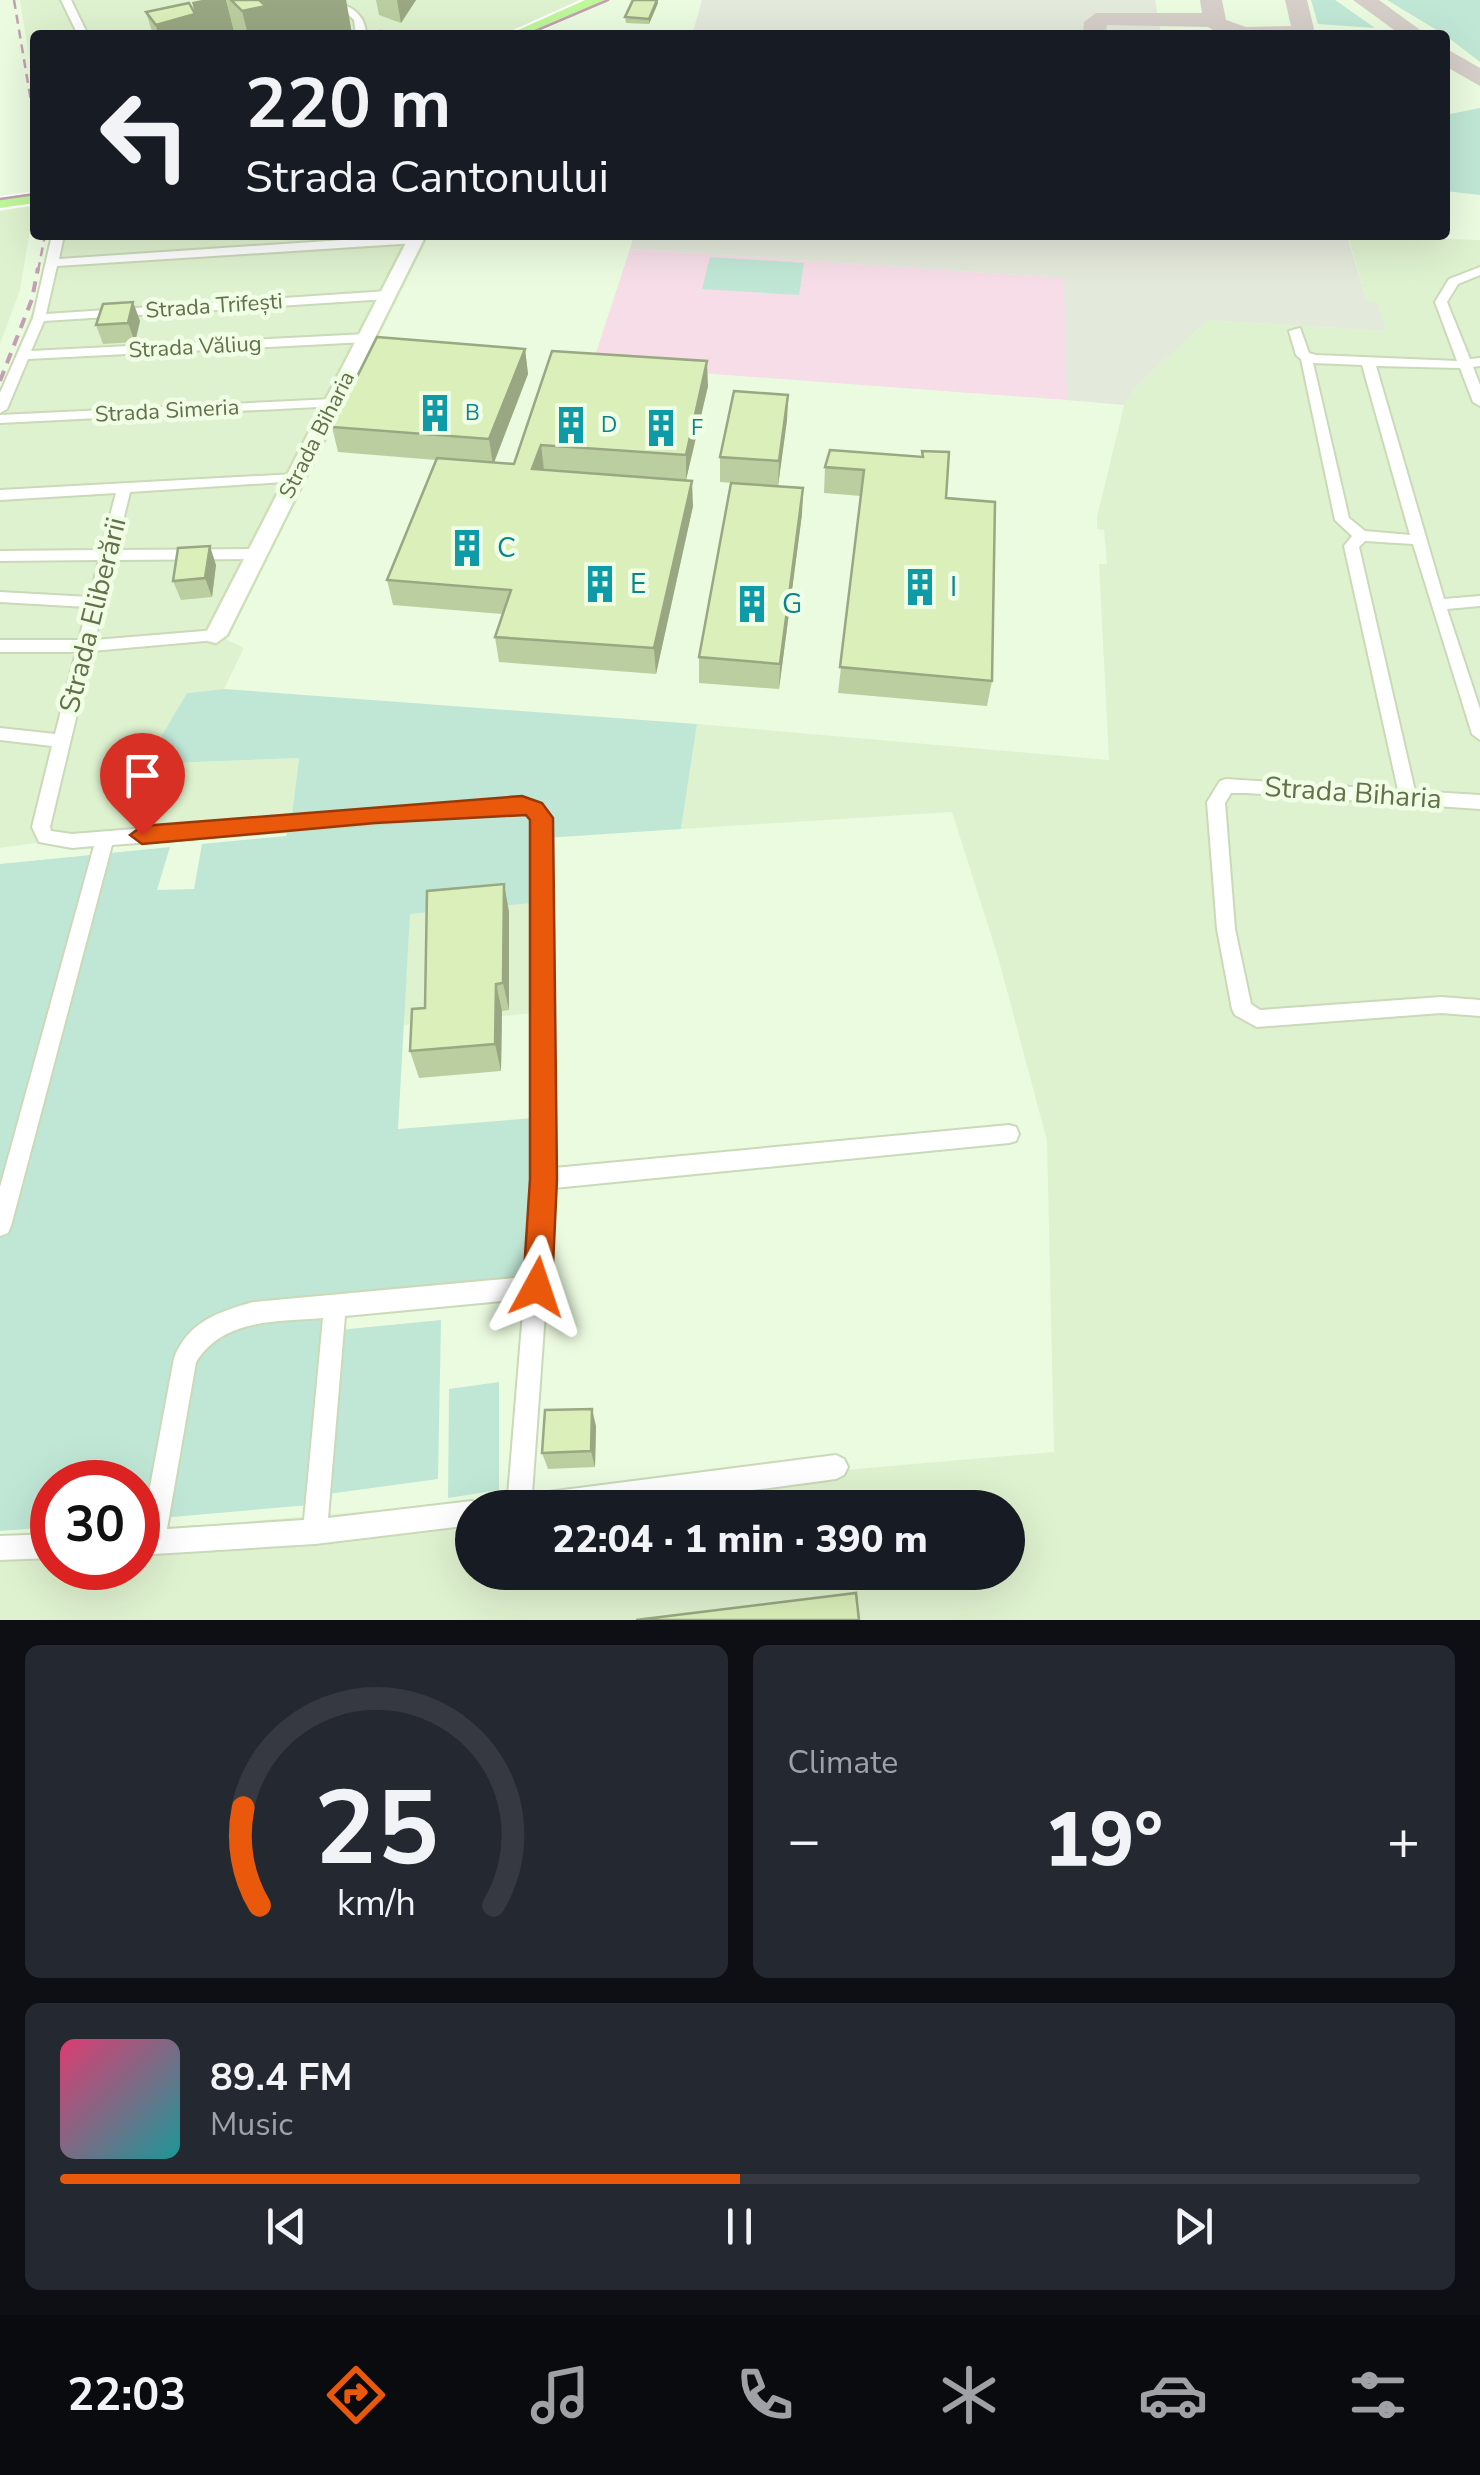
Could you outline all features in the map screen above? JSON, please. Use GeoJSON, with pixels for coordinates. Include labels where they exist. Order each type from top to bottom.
{"type":"FeatureCollection","features":[{"type":"Feature","properties":{"kind":"main road"},"geometry":{"type":"LineString","coordinates":[[527,30],[598,0]]}},
{"type":"Feature","properties":{"kind":"main road"},"geometry":{"type":"LineString","coordinates":[[553,30],[620,0]]}},
{"type":"Feature","properties":{"kind":"main road"},"geometry":{"type":"LineString","coordinates":[[0,194],[30,190]]}},
{"type":"Feature","properties":{"kind":"main road"},"geometry":{"type":"LineString","coordinates":[[0,203],[30,199]]}},
{"type":"Feature","properties":{"kind":"street"},"geometry":{"type":"LineString","coordinates":[[66,0],[81,30]]}},
{"type":"Feature","properties":{"kind":"street"},"geometry":{"type":"LineString","coordinates":[[321,0],[358,15],[361,30]]}},
{"type":"Feature","properties":{"kind":"street"},"geometry":{"type":"LineString","coordinates":[[0,409],[39,318],[57,240]]}},
{"type":"Feature","properties":{"kind":"street"},"geometry":{"type":"LineString","coordinates":[[54,262],[373,240]]}},
{"type":"Feature","properties":{"kind":"street","name":"Strada Biharia"},"geometry":{"type":"LineString","coordinates":[[216,635],[416,240]]}},
{"type":"Feature","properties":{"kind":"street"},"geometry":{"type":"LineString","coordinates":[[1480,271],[1453,282],[1441,302],[1480,402]]}},
{"type":"Feature","properties":{"kind":"street","name":"Strada Trifești"},"geometry":{"type":"LineString","coordinates":[[39,318],[388,295]]}},
{"type":"Feature","properties":{"kind":"street"},"geometry":{"type":"LineString","coordinates":[[1295,330],[1303,355],[1314,359],[1480,362]]}},
{"type":"Feature","properties":{"kind":"street","name":"Strada Văliug"},"geometry":{"type":"LineString","coordinates":[[25,355],[366,338]]}},
{"type":"Feature","properties":{"kind":"street"},"geometry":{"type":"LineString","coordinates":[[1314,359],[1306,361],[1342,520],[1361,536],[1420,540]]}},
{"type":"Feature","properties":{"kind":"street"},"geometry":{"type":"LineString","coordinates":[[1368,362],[1438,605],[1480,734]]}},
{"type":"Feature","properties":{"kind":"street","name":"Strada Simeria"},"geometry":{"type":"LineString","coordinates":[[0,419],[333,403]]}},
{"type":"Feature","properties":{"kind":"street"},"geometry":{"type":"LineString","coordinates":[[0,495],[295,478]]}},
{"type":"Feature","properties":{"kind":"street","name":"Strada Eliberării"},"geometry":{"type":"LineString","coordinates":[[104,838],[56,841],[45,837],[41,827],[124,488]]}},
{"type":"Feature","properties":{"kind":"street"},"geometry":{"type":"LineString","coordinates":[[1361,536],[1350,546],[1408,798]]}},
{"type":"Feature","properties":{"kind":"street"},"geometry":{"type":"LineString","coordinates":[[0,556],[257,554]]}},
{"type":"Feature","properties":{"kind":"street"},"geometry":{"type":"LineString","coordinates":[[0,598],[95,602]]}},
{"type":"Feature","properties":{"kind":"street"},"geometry":{"type":"LineString","coordinates":[[1438,605],[1480,601]]}},
{"type":"Feature","properties":{"kind":"street"},"geometry":{"type":"LineString","coordinates":[[0,646],[84,646],[216,635]]}},
{"type":"Feature","properties":{"kind":"street"},"geometry":{"type":"LineString","coordinates":[[0,734],[62,741]]}},
{"type":"Feature","properties":{"kind":"street","name":"Strada Biharia"},"geometry":{"type":"LineString","coordinates":[[1480,802],[1226,786],[1216,802],[1226,929],[1242,1010],[1257,1019],[1442,1005],[1480,1008]]}},
{"type":"Feature","properties":{"kind":"street"},"geometry":{"type":"LineString","coordinates":[[0,1226],[104,838],[496,806],[522,805],[534,809],[542,818],[544,1179],[522,1490]]}},
{"type":"Feature","properties":{"kind":"street"},"geometry":{"type":"LineString","coordinates":[[544,1179],[1009,1134]]}},
{"type":"Feature","properties":{"kind":"street"},"geometry":{"type":"LineString","coordinates":[[160,1473],[185,1358],[199,1334],[219,1322],[253,1313],[537,1287]]}},
{"type":"Feature","properties":{"kind":"street"},"geometry":{"type":"LineString","coordinates":[[314,1532],[335,1305]]}},
{"type":"Feature","properties":{"kind":"street"},"geometry":{"type":"LineString","coordinates":[[663,1490],[836,1468]]}},
{"type":"Feature","properties":{"kind":"street"},"geometry":{"type":"LineString","coordinates":[[160,1541],[314,1532],[455,1515]]}},
{"type":"Feature","properties":{"kind":"street"},"geometry":{"type":"LineString","coordinates":[[0,1548],[30,1547]]}},
{"type":"Feature","properties":{"kind":"shaded area"},"geometry":{"type":"Polygon","coordinates":[[[20,0],[592,0],[522,30],[30,30],[30,62],[20,0]]]}},
{"type":"Feature","properties":{"kind":"shaded area"},"geometry":{"type":"Polygon","coordinates":[[[702,0],[1155,0],[1160,30],[693,30],[702,0]]]}},
{"type":"Feature","properties":{"kind":"shaded area"},"geometry":{"type":"Polygon","coordinates":[[[1311,0],[1335,0],[1375,28],[1318,24],[1311,0]]]}},
{"type":"Feature","properties":{"kind":"shaded area"},"geometry":{"type":"Polygon","coordinates":[[[1387,0],[1480,0],[1480,62],[1450,39],[1450,30],[1437,30],[1387,0]]]}},
{"type":"Feature","properties":{"kind":"shaded area"},"geometry":{"type":"Polygon","coordinates":[[[1480,108],[1480,195],[1450,192],[1450,114],[1480,108]]]}},
{"type":"Feature","properties":{"kind":"shaded area"},"geometry":{"type":"Polygon","coordinates":[[[30,207],[20,290],[0,344],[0,211],[30,207]]]}},
{"type":"Feature","properties":{"kind":"shaded area"},"geometry":{"type":"Polygon","coordinates":[[[49,240],[415,240],[217,635],[244,648],[224,689],[187,693],[147,764],[299,758],[291,822],[100,834],[0,848],[0,393],[37,299],[49,240]]]}},
{"type":"Feature","properties":{"kind":"shaded area"},"geometry":{"type":"Polygon","coordinates":[[[633,240],[1348,240],[1367,301],[1377,302],[1386,331],[1208,320],[1134,389],[1124,405],[1067,400],[1063,278],[630,249],[633,240]]]}},
{"type":"Feature","properties":{"kind":"shaded area"},"geometry":{"type":"Polygon","coordinates":[[[1349,240],[1480,240],[1480,1620],[0,1620],[0,1543],[30,1540],[30,1590],[160,1590],[160,1529],[455,1504],[455,1590],[1025,1590],[1025,1490],[613,1490],[1054,1452],[1047,1141],[998,957],[952,812],[681,829],[697,724],[1109,760],[1099,564],[1107,564],[1104,530],[1097,529],[1097,517],[1124,405],[1134,389],[1208,320],[1385,331],[1367,301],[1349,240]]]}},
{"type":"Feature","properties":{"kind":"shaded area"},"geometry":{"type":"Polygon","coordinates":[[[630,249],[1064,278],[1067,400],[592,365],[630,249]]]}},
{"type":"Feature","properties":{"kind":"shaded area"},"geometry":{"type":"Polygon","coordinates":[[[710,257],[804,263],[799,295],[702,289],[710,257]]]}},
{"type":"Feature","properties":{"kind":"shaded area"},"geometry":{"type":"Polygon","coordinates":[[[224,689],[697,724],[681,829],[531,839],[533,903],[410,914],[398,1129],[534,1118],[526,1282],[328,1300],[309,1505],[160,1518],[160,1460],[30,1460],[30,1529],[0,1531],[0,864],[170,847],[157,890],[194,889],[202,844],[286,836],[299,758],[145,764],[187,693],[224,689]]]}},
{"type":"Feature","properties":{"kind":"shaded area"},"geometry":{"type":"Polygon","coordinates":[[[533,903],[534,1013],[403,1025],[410,913],[533,903]]]}},
{"type":"Feature","properties":{"kind":"shaded area"},"geometry":{"type":"Polygon","coordinates":[[[441,1320],[438,1479],[328,1494],[339,1330],[441,1320]]]}},
{"type":"Feature","properties":{"kind":"shaded area"},"geometry":{"type":"Polygon","coordinates":[[[499,1382],[499,1490],[455,1490],[455,1497],[448,1498],[449,1389],[499,1382]]]}},
{"type":"Feature","properties":{"kind":"building"},"geometry":{"type":"Polygon","coordinates":[[[231,0],[259,0],[266,6],[242,11],[231,0]]]}},
{"type":"Feature","properties":{"kind":"building"},"geometry":{"type":"Polygon","coordinates":[[[633,0],[657,0],[649,19],[625,17],[633,0]]]}},
{"type":"Feature","properties":{"kind":"building"},"geometry":{"type":"Polygon","coordinates":[[[189,3],[195,14],[156,25],[146,12],[189,3]]]}},
{"type":"Feature","properties":{"kind":"building"},"geometry":{"type":"Polygon","coordinates":[[[133,302],[128,323],[96,325],[103,304],[133,302]]]}},
{"type":"Feature","properties":{"kind":"building","name":"B"},"geometry":{"type":"Polygon","coordinates":[[[377,337],[525,349],[489,439],[332,427],[377,337]]]}},
{"type":"Feature","properties":{"kind":"building"},"geometry":{"type":"Polygon","coordinates":[[[552,351],[707,361],[686,455],[541,445],[532,469],[692,481],[654,648],[495,637],[511,590],[387,580],[437,458],[514,464],[552,351]]]}},
{"type":"Feature","properties":{"kind":"building"},"geometry":{"type":"Polygon","coordinates":[[[734,391],[788,395],[779,461],[720,457],[734,391]]]}},
{"type":"Feature","properties":{"kind":"building","name":"I"},"geometry":{"type":"Polygon","coordinates":[[[830,450],[923,457],[922,451],[949,452],[946,498],[995,502],[992,681],[840,667],[864,470],[825,467],[830,450]]]}},
{"type":"Feature","properties":{"kind":"building","name":"G"},"geometry":{"type":"Polygon","coordinates":[[[731,483],[803,488],[780,664],[699,657],[731,483]]]}},
{"type":"Feature","properties":{"kind":"building"},"geometry":{"type":"Polygon","coordinates":[[[210,546],[205,578],[173,581],[178,548],[210,546]]]}},
{"type":"Feature","properties":{"kind":"building"},"geometry":{"type":"Polygon","coordinates":[[[504,884],[503,983],[496,984],[495,1044],[410,1051],[412,1009],[425,1008],[427,891],[504,884]]]}},
{"type":"Feature","properties":{"kind":"building"},"geometry":{"type":"Polygon","coordinates":[[[592,1409],[591,1451],[542,1453],[545,1410],[592,1409]]]}},
{"type":"Feature","properties":{"kind":"building"},"geometry":{"type":"Polygon","coordinates":[[[856,1593],[859,1620],[636,1620],[856,1593]]]}},
{"type":"Feature","properties":{"kind":"taxiway"},"geometry":{"type":"LineString","coordinates":[[1211,0],[1215,20]]}},
{"type":"Feature","properties":{"kind":"taxiway"},"geometry":{"type":"LineString","coordinates":[[1296,0],[1301,30]]}},
{"type":"Feature","properties":{"kind":"taxiway"},"geometry":{"type":"LineString","coordinates":[[1364,0],[1409,30]]}},
{"type":"Feature","properties":{"kind":"taxiway"},"geometry":{"type":"LineString","coordinates":[[1094,30],[1095,22],[1104,18],[1215,20]]}},
{"type":"Feature","properties":{"kind":"taxiway"},"geometry":{"type":"LineString","coordinates":[[1215,20],[1226,30]]}},
{"type":"Feature","properties":{"kind":"taxiway"},"geometry":{"type":"LineString","coordinates":[[1450,58],[1480,79]]}},
{"type":"Feature","properties":{"kind":"tram line"},"geometry":{"type":"LineString","coordinates":[[538,30],[608,0]]}},
{"type":"Feature","properties":{"kind":"tram line"},"geometry":{"type":"LineString","coordinates":[[0,199],[30,195]]}},
{"type":"Feature","properties":{"kind":"railway"},"geometry":{"type":"LineString","coordinates":[[14,0],[30,95]]}},
{"type":"Feature","properties":{"kind":"railway"},"geometry":{"type":"LineString","coordinates":[[38,271],[44,240]]}},
{"type":"Feature","properties":{"kind":"railway"},"geometry":{"type":"LineString","coordinates":[[0,381],[32,299],[38,268]]}},
{"type":"Feature","properties":{"kind":"place","name":"B"},"geometry":{"type":"Point","coordinates":[435,413]}},
{"type":"Feature","properties":{"kind":"place","name":"D"},"geometry":{"type":"Point","coordinates":[571,425]}},
{"type":"Feature","properties":{"kind":"place","name":"F"},"geometry":{"type":"Point","coordinates":[661,428]}},
{"type":"Feature","properties":{"kind":"place","name":"C"},"geometry":{"type":"Point","coordinates":[467,548]}},
{"type":"Feature","properties":{"kind":"place","name":"E"},"geometry":{"type":"Point","coordinates":[600,584]}},
{"type":"Feature","properties":{"kind":"place","name":"I"},"geometry":{"type":"Point","coordinates":[920,587]}},
{"type":"Feature","properties":{"kind":"place","name":"G"},"geometry":{"type":"Point","coordinates":[752,604]}},
{"type":"Feature","properties":{"kind":"route"},"geometry":{"type":"LineString","coordinates":[[142,835],[522,805],[534,809],[542,818],[544,1179],[537,1287]]}}]}
